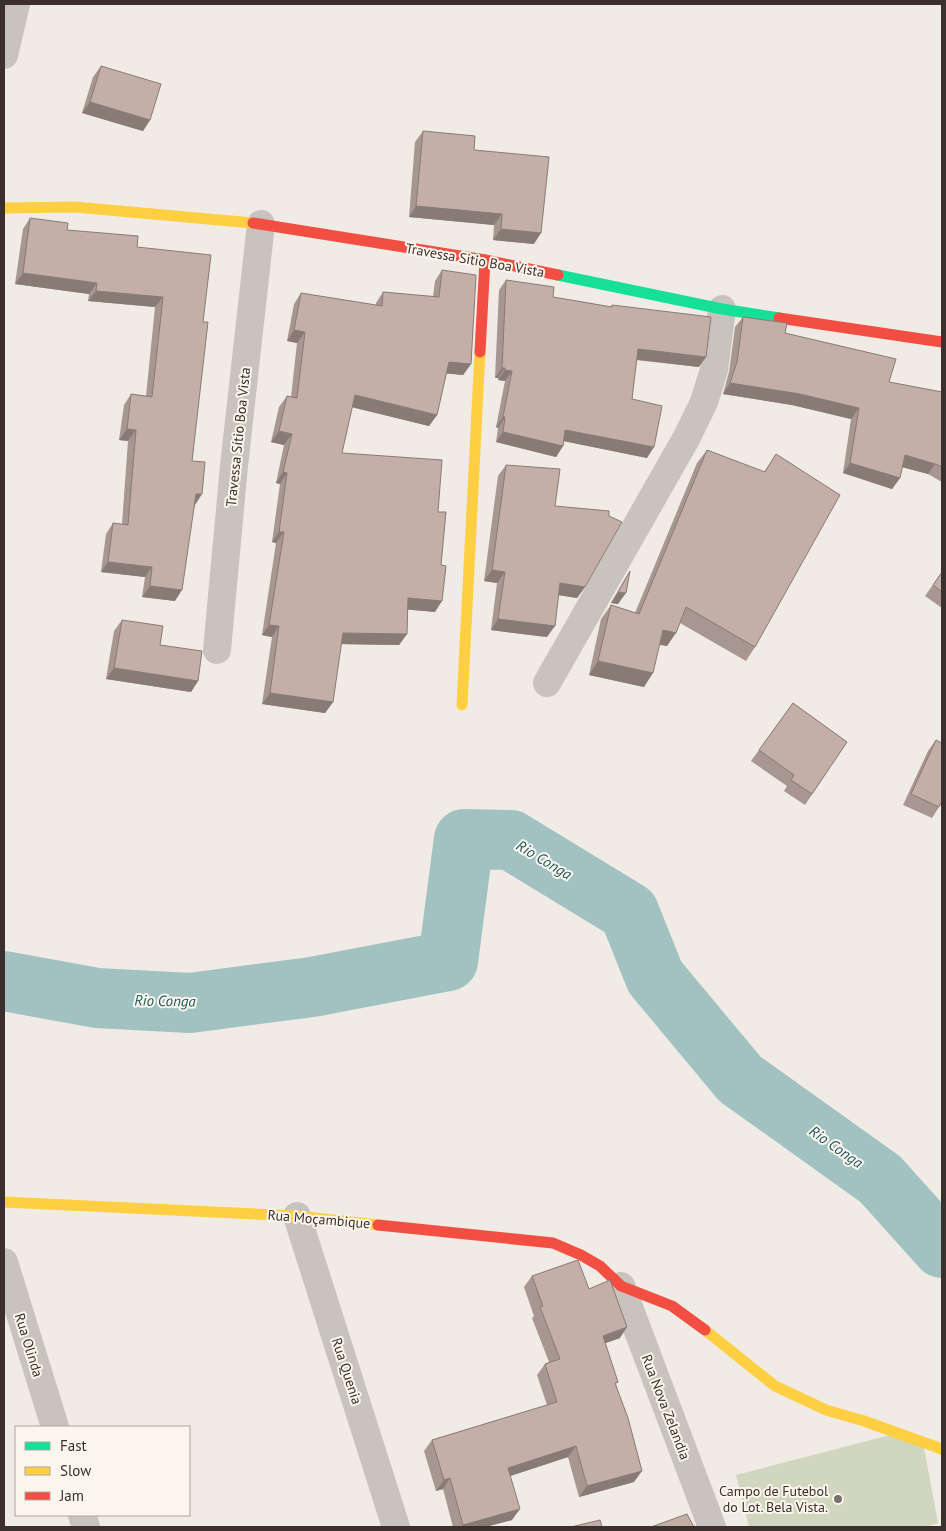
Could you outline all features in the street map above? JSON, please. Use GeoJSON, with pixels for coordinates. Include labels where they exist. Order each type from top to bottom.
{"type":"FeatureCollection","features":[{"type":"Feature","properties":{"kind":"street"},"geometry":{"type":"LineString","coordinates":[[4,55],[16,4]]}},
{"type":"Feature","properties":{"kind":"street","name":"Travessa Sitio Boa Vista"},"geometry":{"type":"LineString","coordinates":[[4,208],[75,206],[261,224],[485,260],[722,309],[942,342]]}},
{"type":"Feature","properties":{"kind":"street","name":"Travessa Sítio Boa Vista"},"geometry":{"type":"LineString","coordinates":[[217,650],[235,457],[261,224]]}},
{"type":"Feature","properties":{"kind":"street"},"geometry":{"type":"LineString","coordinates":[[462,705],[485,260]]}},
{"type":"Feature","properties":{"kind":"street"},"geometry":{"type":"LineString","coordinates":[[547,683],[687,437],[704,402],[714,370],[722,309]]}},
{"type":"Feature","properties":{"kind":"street","name":"Rua Moçambique"},"geometry":{"type":"LineString","coordinates":[[4,1202],[297,1216],[553,1243],[580,1254],[600,1266],[621,1286]]}},
{"type":"Feature","properties":{"kind":"street","name":"Rua Quenia"},"geometry":{"type":"LineString","coordinates":[[297,1216],[396,1527]]}},
{"type":"Feature","properties":{"kind":"street","name":"Rua Olinda"},"geometry":{"type":"LineString","coordinates":[[4,1262],[55,1426]]}},
{"type":"Feature","properties":{"kind":"street"},"geometry":{"type":"LineString","coordinates":[[621,1286],[672,1306],[722,1342],[775,1386],[826,1410],[864,1421],[942,1449]]}},
{"type":"Feature","properties":{"kind":"street","name":"Rua Nova Zelandia"},"geometry":{"type":"LineString","coordinates":[[621,1286],[712,1527]]}},
{"type":"Feature","properties":{"kind":"green space","name":"Campo de Futebol do Lot. Bela Vista."},"geometry":{"type":"Polygon","coordinates":[[[894,1434],[924,1448],[938,1523],[925,1527],[749,1527],[736,1475],[894,1434]]]}},
{"type":"Feature","properties":{"kind":"building"},"geometry":{"type":"Polygon","coordinates":[[[101,66],[161,84],[150,120],[90,102],[101,66]]]}},
{"type":"Feature","properties":{"kind":"building"},"geometry":{"type":"Polygon","coordinates":[[[423,131],[475,136],[474,150],[549,157],[541,233],[501,229],[502,214],[416,206],[423,131]]]}},
{"type":"Feature","properties":{"kind":"building"},"geometry":{"type":"Polygon","coordinates":[[[30,218],[68,223],[67,230],[138,236],[137,247],[211,255],[203,322],[208,322],[192,461],[205,462],[202,494],[196,494],[182,590],[150,586],[152,567],[108,562],[113,523],[128,525],[136,430],[127,429],[131,394],[152,397],[163,297],[96,291],[97,283],[23,273],[30,218]]]}},
{"type":"Feature","properties":{"kind":"building"},"geometry":{"type":"Polygon","coordinates":[[[442,270],[476,275],[471,364],[449,362],[437,415],[355,395],[342,453],[442,460],[438,512],[446,512],[441,565],[446,566],[442,601],[408,598],[407,634],[343,633],[333,702],[270,693],[279,626],[269,625],[284,532],[279,532],[287,473],[283,472],[292,434],[279,431],[287,396],[297,398],[305,332],[294,330],[301,293],[382,306],[383,292],[439,297],[442,270]]]}},
{"type":"Feature","properties":{"kind":"building"},"geometry":{"type":"Polygon","coordinates":[[[506,280],[554,287],[553,297],[612,307],[612,305],[711,317],[706,357],[638,349],[632,399],[662,406],[654,447],[565,430],[563,446],[503,432],[505,417],[503,417],[512,371],[502,368],[506,280]]]}},
{"type":"Feature","properties":{"kind":"building"},"geometry":{"type":"Polygon","coordinates":[[[743,317],[787,323],[785,333],[896,359],[889,382],[942,392],[942,467],[905,455],[900,478],[850,463],[859,408],[800,394],[730,383],[737,362],[743,317]]]}},
{"type":"Feature","properties":{"kind":"building"},"geometry":{"type":"Polygon","coordinates":[[[707,450],[765,472],[776,454],[840,495],[755,647],[686,607],[676,633],[663,630],[653,673],[598,661],[611,605],[639,614],[707,450]]]}},
{"type":"Feature","properties":{"kind":"building"},"geometry":{"type":"Polygon","coordinates":[[[506,465],[560,469],[555,506],[609,511],[609,516],[622,522],[585,587],[560,583],[555,626],[498,619],[505,572],[492,570],[506,465]]]}},
{"type":"Feature","properties":{"kind":"building"},"geometry":{"type":"Polygon","coordinates":[[[630,571],[626,593],[618,592],[630,571]]]}},
{"type":"Feature","properties":{"kind":"building"},"geometry":{"type":"Polygon","coordinates":[[[942,572],[942,592],[933,585],[942,572]]]}},
{"type":"Feature","properties":{"kind":"building"},"geometry":{"type":"Polygon","coordinates":[[[122,620],[163,626],[160,645],[202,651],[198,681],[114,668],[122,620]]]}},
{"type":"Feature","properties":{"kind":"building"},"geometry":{"type":"Polygon","coordinates":[[[793,703],[847,742],[812,794],[791,780],[794,775],[759,750],[793,703]]]}},
{"type":"Feature","properties":{"kind":"building"},"geometry":{"type":"Polygon","coordinates":[[[936,740],[942,743],[942,801],[939,807],[911,794],[936,740]]]}},
{"type":"Feature","properties":{"kind":"building"},"geometry":{"type":"Polygon","coordinates":[[[578,1260],[589,1289],[610,1280],[627,1327],[603,1336],[618,1382],[615,1383],[628,1418],[642,1471],[587,1486],[576,1446],[508,1468],[520,1509],[463,1525],[450,1478],[444,1480],[432,1440],[557,1402],[545,1364],[560,1359],[540,1307],[543,1306],[532,1276],[578,1260]]]}},
{"type":"Feature","properties":{"kind":"building"},"geometry":{"type":"Polygon","coordinates":[[[687,1514],[694,1527],[651,1527],[687,1514]]]}},
{"type":"Feature","properties":{"kind":"building"},"geometry":{"type":"Polygon","coordinates":[[[600,1520],[602,1527],[571,1527],[600,1520]]]}},
{"type":"Feature","properties":{"kind":"waterway","name":"Rio Conga"},"geometry":{"type":"LineString","coordinates":[[4,981],[97,998],[190,1003],[312,987],[448,961],[464,839],[511,840],[629,912],[655,977],[740,1079],[880,1179],[942,1248]]}},
{"type":"Feature","properties":{"kind":"traffic: fast"},"geometry":{"type":"LineString","coordinates":[[558,275],[722,309],[779,318]]}},
{"type":"Feature","properties":{"kind":"traffic: slow"},"geometry":{"type":"LineString","coordinates":[[4,208],[75,207],[253,223]]}},
{"type":"Feature","properties":{"kind":"traffic: slow"},"geometry":{"type":"LineString","coordinates":[[462,705],[480,352]]}},
{"type":"Feature","properties":{"kind":"traffic: slow"},"geometry":{"type":"LineString","coordinates":[[4,1202],[297,1216],[378,1225]]}},
{"type":"Feature","properties":{"kind":"traffic: slow"},"geometry":{"type":"LineString","coordinates":[[705,1330],[775,1386],[826,1410],[864,1421],[942,1449]]}},
{"type":"Feature","properties":{"kind":"traffic: jam"},"geometry":{"type":"LineString","coordinates":[[253,223],[485,260],[558,275]]}},
{"type":"Feature","properties":{"kind":"traffic: jam"},"geometry":{"type":"LineString","coordinates":[[480,352],[485,260]]}},
{"type":"Feature","properties":{"kind":"traffic: jam"},"geometry":{"type":"LineString","coordinates":[[779,318],[942,342]]}},
{"type":"Feature","properties":{"kind":"traffic: jam"},"geometry":{"type":"LineString","coordinates":[[378,1225],[553,1243],[581,1255],[600,1266],[621,1286],[672,1306],[705,1330]]}},
{"type":"Feature","properties":{"kind":"place","name":"Campo de Futebol do Lot. Bela Vista."},"geometry":{"type":"Point","coordinates":[838,1499]}}]}
